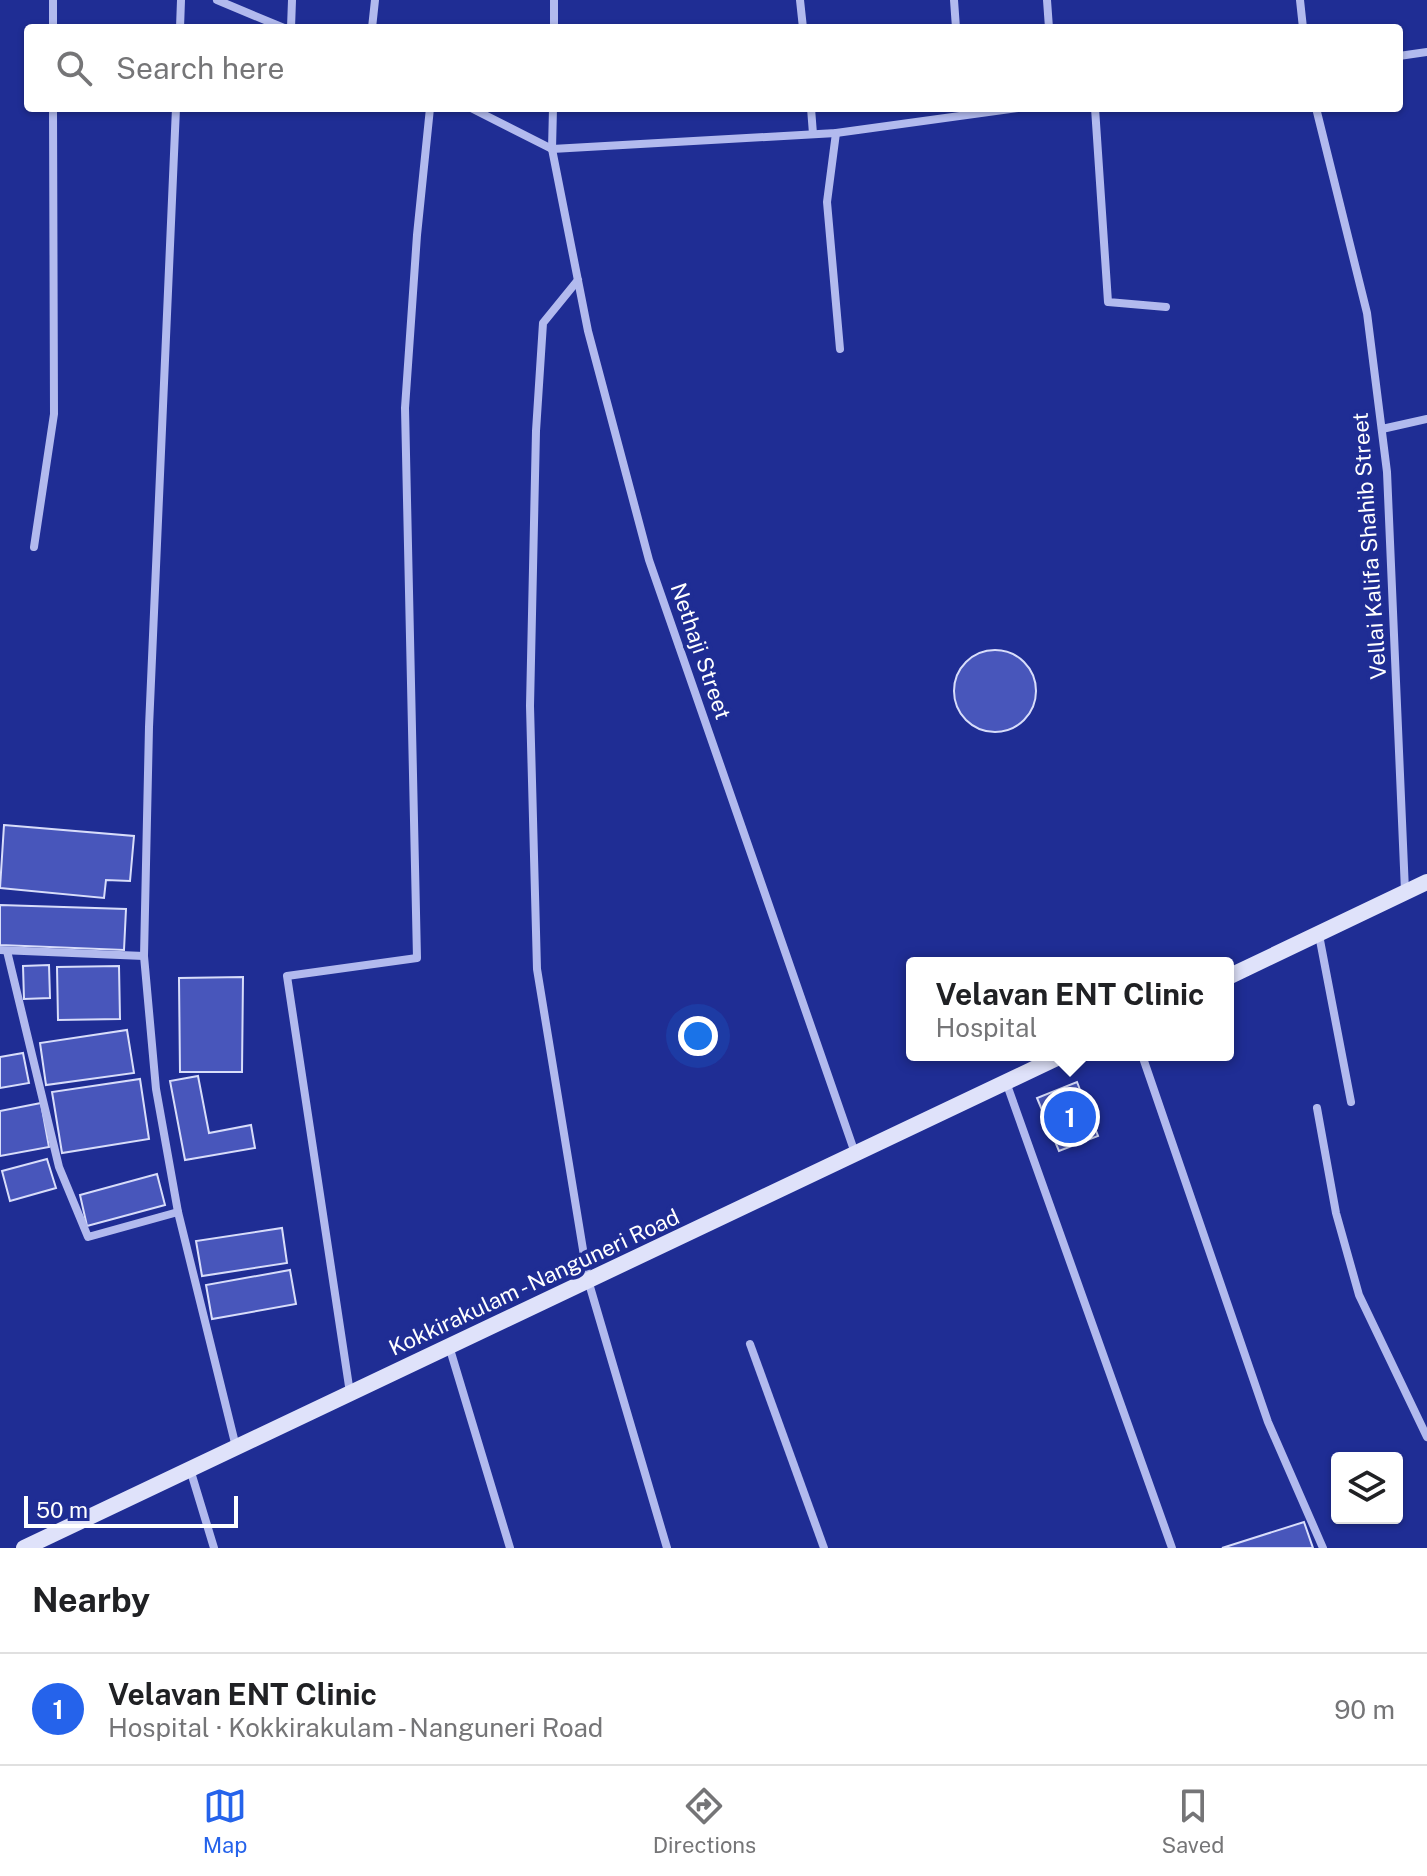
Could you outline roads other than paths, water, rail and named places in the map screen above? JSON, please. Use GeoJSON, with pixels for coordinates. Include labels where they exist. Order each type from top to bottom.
{"type":"FeatureCollection","features":[{"type":"Feature","properties":{"kind":"main road"},"geometry":{"type":"LineString","coordinates":[[1234,974],[1427,882]]}},
{"type":"Feature","properties":{"kind":"main road","name":"Kokkirakulam - Nanguneri Road"},"geometry":{"type":"LineString","coordinates":[[24,1548],[1050,1061]]}},
{"type":"Feature","properties":{"kind":"street"},"geometry":{"type":"LineString","coordinates":[[53,0],[53,24]]}},
{"type":"Feature","properties":{"kind":"street"},"geometry":{"type":"LineString","coordinates":[[180,24],[181,0]]}},
{"type":"Feature","properties":{"kind":"street"},"geometry":{"type":"LineString","coordinates":[[217,0],[274,24]]}},
{"type":"Feature","properties":{"kind":"street"},"geometry":{"type":"LineString","coordinates":[[291,24],[292,0]]}},
{"type":"Feature","properties":{"kind":"street"},"geometry":{"type":"LineString","coordinates":[[372,24],[375,0]]}},
{"type":"Feature","properties":{"kind":"street"},"geometry":{"type":"LineString","coordinates":[[554,0],[554,24]]}},
{"type":"Feature","properties":{"kind":"street"},"geometry":{"type":"LineString","coordinates":[[800,0],[803,24]]}},
{"type":"Feature","properties":{"kind":"street"},"geometry":{"type":"LineString","coordinates":[[954,0],[956,24]]}},
{"type":"Feature","properties":{"kind":"street"},"geometry":{"type":"LineString","coordinates":[[1047,0],[1049,24]]}},
{"type":"Feature","properties":{"kind":"street"},"geometry":{"type":"LineString","coordinates":[[1300,0],[1303,24]]}},
{"type":"Feature","properties":{"kind":"street"},"geometry":{"type":"LineString","coordinates":[[1403,55],[1427,52]]}},
{"type":"Feature","properties":{"kind":"street"},"geometry":{"type":"LineString","coordinates":[[34,547],[54,414],[53,112]]}},
{"type":"Feature","properties":{"kind":"street"},"geometry":{"type":"LineString","coordinates":[[176,112],[149,727],[144,956],[156,1089],[178,1212],[236,1447]]}},
{"type":"Feature","properties":{"kind":"street"},"geometry":{"type":"LineString","coordinates":[[350,1393],[287,976],[417,958],[405,408],[430,112]]}},
{"type":"Feature","properties":{"kind":"street"},"geometry":{"type":"LineString","coordinates":[[479,112],[552,149],[836,133],[961,112]]}},
{"type":"Feature","properties":{"kind":"street","name":"Nethaji Street"},"geometry":{"type":"LineString","coordinates":[[553,112],[552,149],[588,331],[649,560],[855,1154]]}},
{"type":"Feature","properties":{"kind":"street"},"geometry":{"type":"LineString","coordinates":[[811,112],[813,134]]}},
{"type":"Feature","properties":{"kind":"street"},"geometry":{"type":"LineString","coordinates":[[1095,112],[1108,302],[1166,307]]}},
{"type":"Feature","properties":{"kind":"street","name":"Vellai Kalifa Shahib Street"},"geometry":{"type":"LineString","coordinates":[[1317,112],[1367,313],[1387,472],[1405,892]]}},
{"type":"Feature","properties":{"kind":"street"},"geometry":{"type":"LineString","coordinates":[[836,133],[827,202],[840,349]]}},
{"type":"Feature","properties":{"kind":"street"},"geometry":{"type":"LineString","coordinates":[[578,280],[543,323],[536,431],[530,706],[537,969],[588,1280],[667,1548]]}},
{"type":"Feature","properties":{"kind":"street"},"geometry":{"type":"LineString","coordinates":[[1382,429],[1427,419]]}},
{"type":"Feature","properties":{"kind":"street"},"geometry":{"type":"LineString","coordinates":[[1318,934],[1351,1102]]}},
{"type":"Feature","properties":{"kind":"street"},"geometry":{"type":"LineString","coordinates":[[144,956],[4,950],[59,1167],[88,1237],[178,1212]]}},
{"type":"Feature","properties":{"kind":"street"},"geometry":{"type":"LineString","coordinates":[[1144,1061],[1268,1422],[1323,1548]]}},
{"type":"Feature","properties":{"kind":"street"},"geometry":{"type":"LineString","coordinates":[[1006,1082],[1172,1548]]}},
{"type":"Feature","properties":{"kind":"street"},"geometry":{"type":"LineString","coordinates":[[1317,1108],[1336,1213],[1359,1295],[1427,1437]]}},
{"type":"Feature","properties":{"kind":"street"},"geometry":{"type":"LineString","coordinates":[[750,1344],[824,1548]]}},
{"type":"Feature","properties":{"kind":"street"},"geometry":{"type":"LineString","coordinates":[[449,1346],[510,1548]]}},
{"type":"Feature","properties":{"kind":"street"},"geometry":{"type":"LineString","coordinates":[[190,1469],[214,1548]]}},
{"type":"Feature","properties":{"kind":"place","name":"Velavan ENT Clinic"},"geometry":{"type":"Point","coordinates":[1070,1117]}}]}
